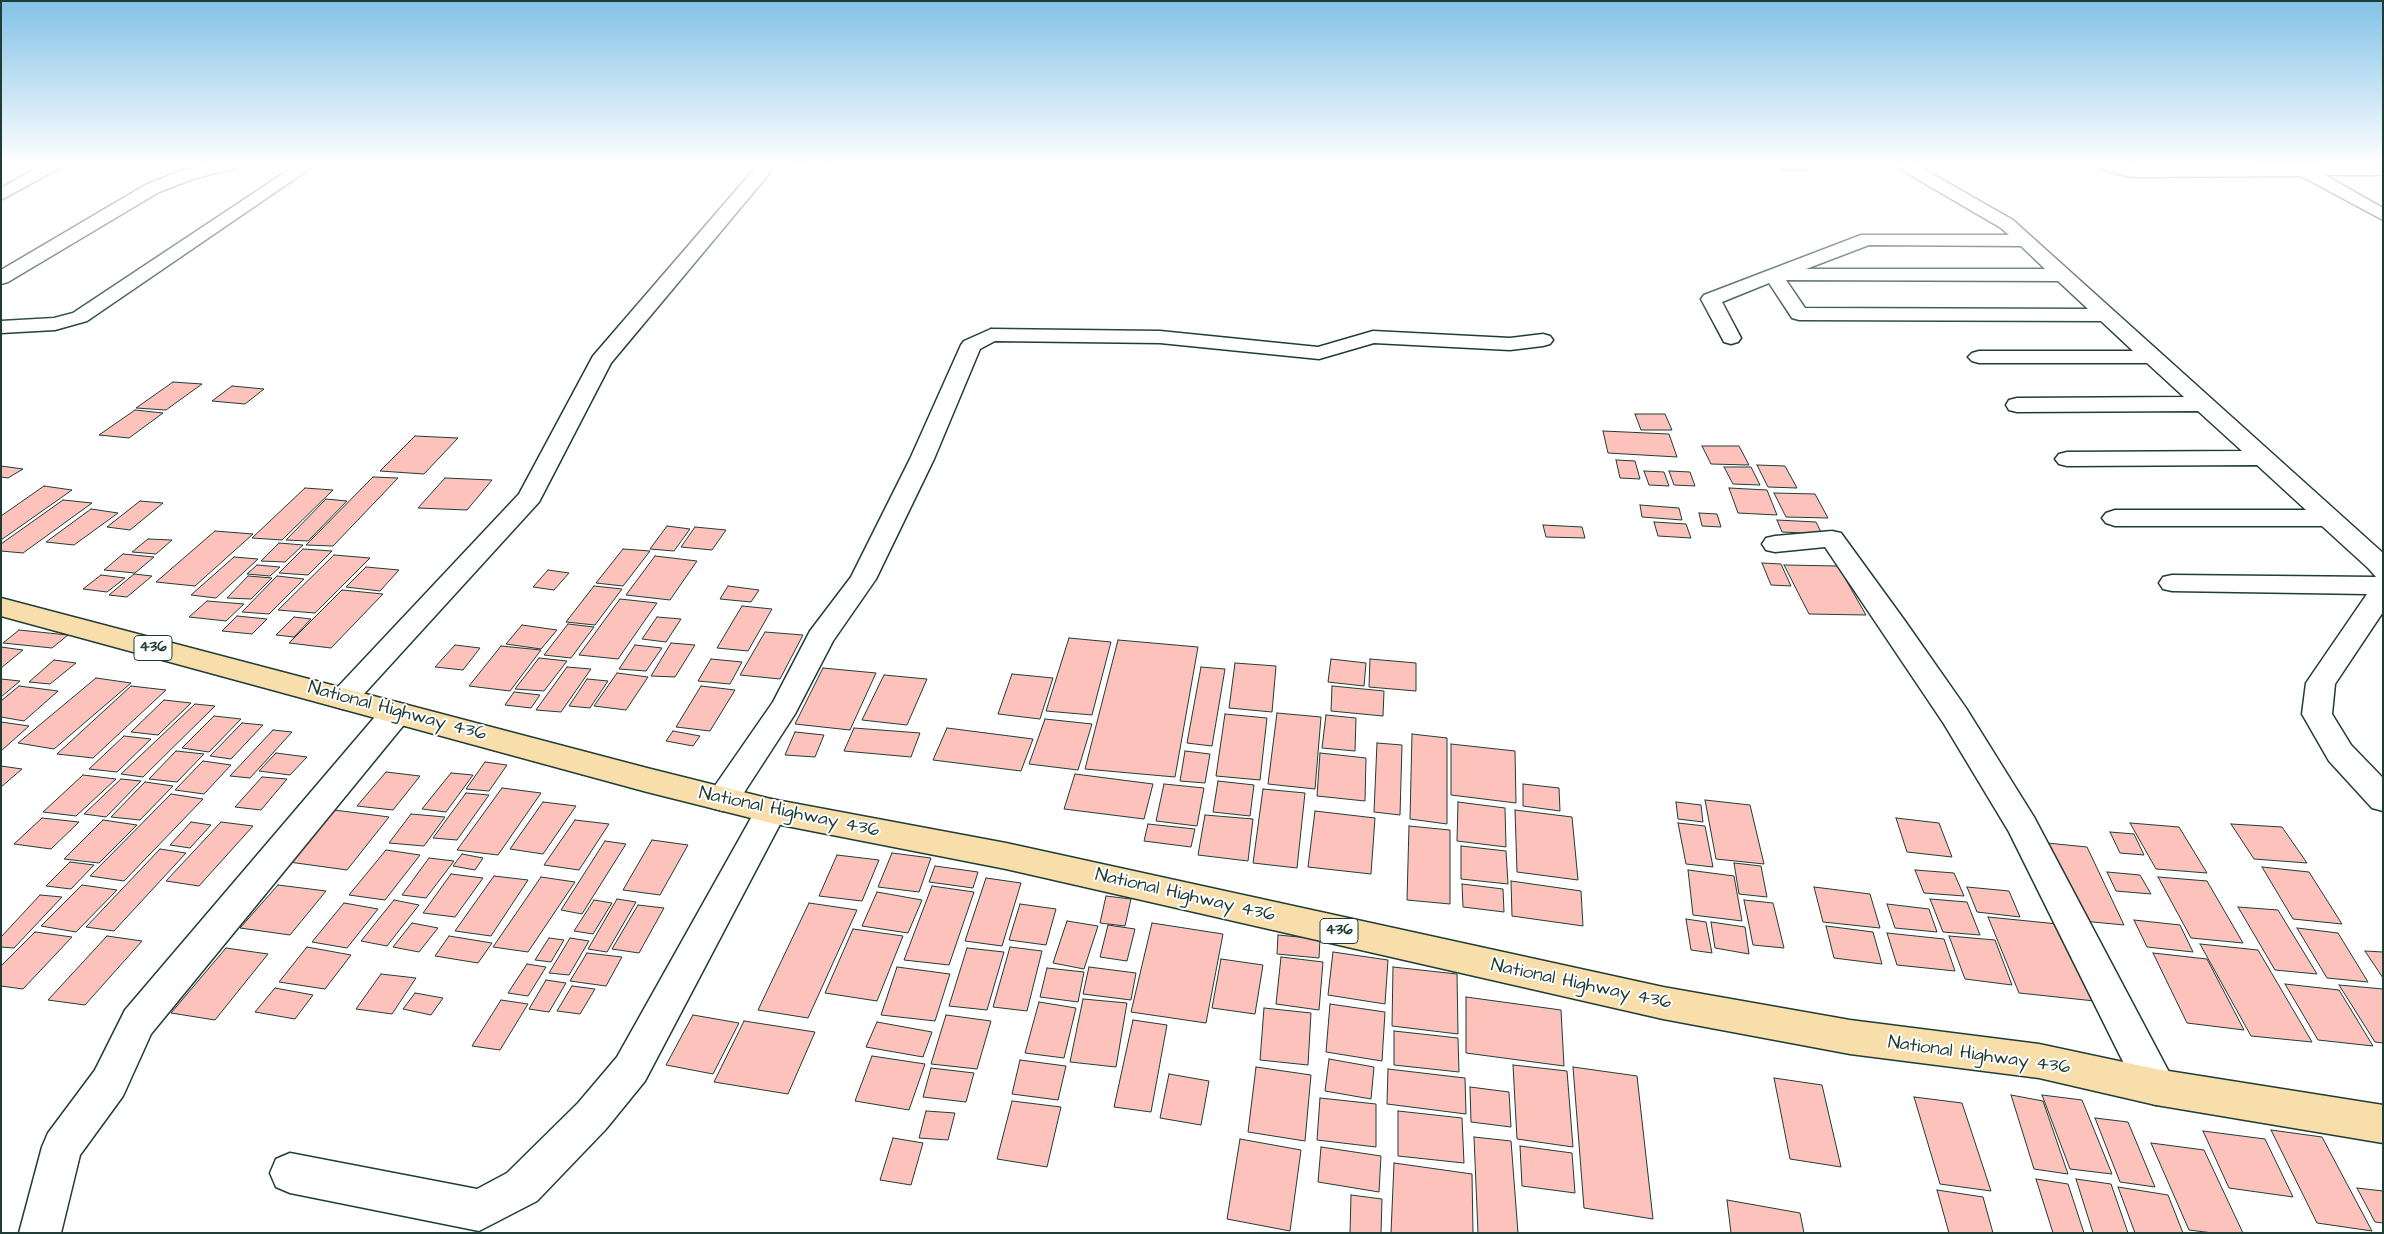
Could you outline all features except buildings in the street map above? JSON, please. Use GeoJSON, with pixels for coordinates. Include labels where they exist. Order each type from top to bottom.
{"type":"FeatureCollection","features":[{"type":"Feature","properties":{"kind":"main road","name":"National Highway 436"},"geometry":{"type":"LineString","coordinates":[[1,608],[770,811],[1006,856],[1663,1003],[1850,1037],[2039,1061],[2156,1087],[2383,1124]]}},
{"type":"Feature","properties":{"kind":"street"},"geometry":{"type":"LineString","coordinates":[[1,278],[98,221]]}},
{"type":"Feature","properties":{"kind":"street"},"geometry":{"type":"LineString","coordinates":[[1,327],[55,324],[80,317],[224,221]]}},
{"type":"Feature","properties":{"kind":"street"},"geometry":{"type":"LineString","coordinates":[[343,699],[530,497],[601,361],[720,221]]}},
{"type":"Feature","properties":{"kind":"street"},"geometry":{"type":"LineString","coordinates":[[2001,221],[2025,240],[2377,562],[2383,571]]}},
{"type":"Feature","properties":{"kind":"street"},"geometry":{"type":"LineString","coordinates":[[1731,338],[1711,299],[1867,239],[2025,240]]}},
{"type":"Feature","properties":{"kind":"street"},"geometry":{"type":"LineString","coordinates":[[1773,275],[2062,275]]}},
{"type":"Feature","properties":{"kind":"street"},"geometry":{"type":"LineString","coordinates":[[1773,275],[1799,314],[2106,315]]}},
{"type":"Feature","properties":{"kind":"street"},"geometry":{"type":"LineString","coordinates":[[723,799],[786,707],[820,638],[863,579],[922,459],[971,345],[991,335],[1160,337],[1320,353],[1374,337],[1510,344],[1543,340]]}},
{"type":"Feature","properties":{"kind":"street"},"geometry":{"type":"LineString","coordinates":[[1979,357],[2152,357]]}},
{"type":"Feature","properties":{"kind":"street"},"geometry":{"type":"LineString","coordinates":[[2017,405],[2204,404]]}},
{"type":"Feature","properties":{"kind":"street"},"geometry":{"type":"LineString","coordinates":[[2067,459],[2263,458]]}},
{"type":"Feature","properties":{"kind":"street"},"geometry":{"type":"LineString","coordinates":[[2115,518],[2329,518]]}},
{"type":"Feature","properties":{"kind":"street"},"geometry":{"type":"LineString","coordinates":[[1775,544],[1832,539],[1895,627],[1955,716],[2022,826],[2156,1087]]}},
{"type":"Feature","properties":{"kind":"street"},"geometry":{"type":"LineString","coordinates":[[2172,583],[2383,586]]}},
{"type":"Feature","properties":{"kind":"street"},"geometry":{"type":"LineString","coordinates":[[2383,591],[2321,683],[2317,714],[2340,753],[2383,800]]}},
{"type":"Feature","properties":{"kind":"street"},"geometry":{"type":"LineString","coordinates":[[40,1233],[62,1147],[109,1083],[138,1022],[396,713]]}},
{"type":"Feature","properties":{"kind":"street"},"geometry":{"type":"LineString","coordinates":[[290,1173],[479,1210],[522,1188],[592,1116],[631,1069],[770,811]]}}]}
